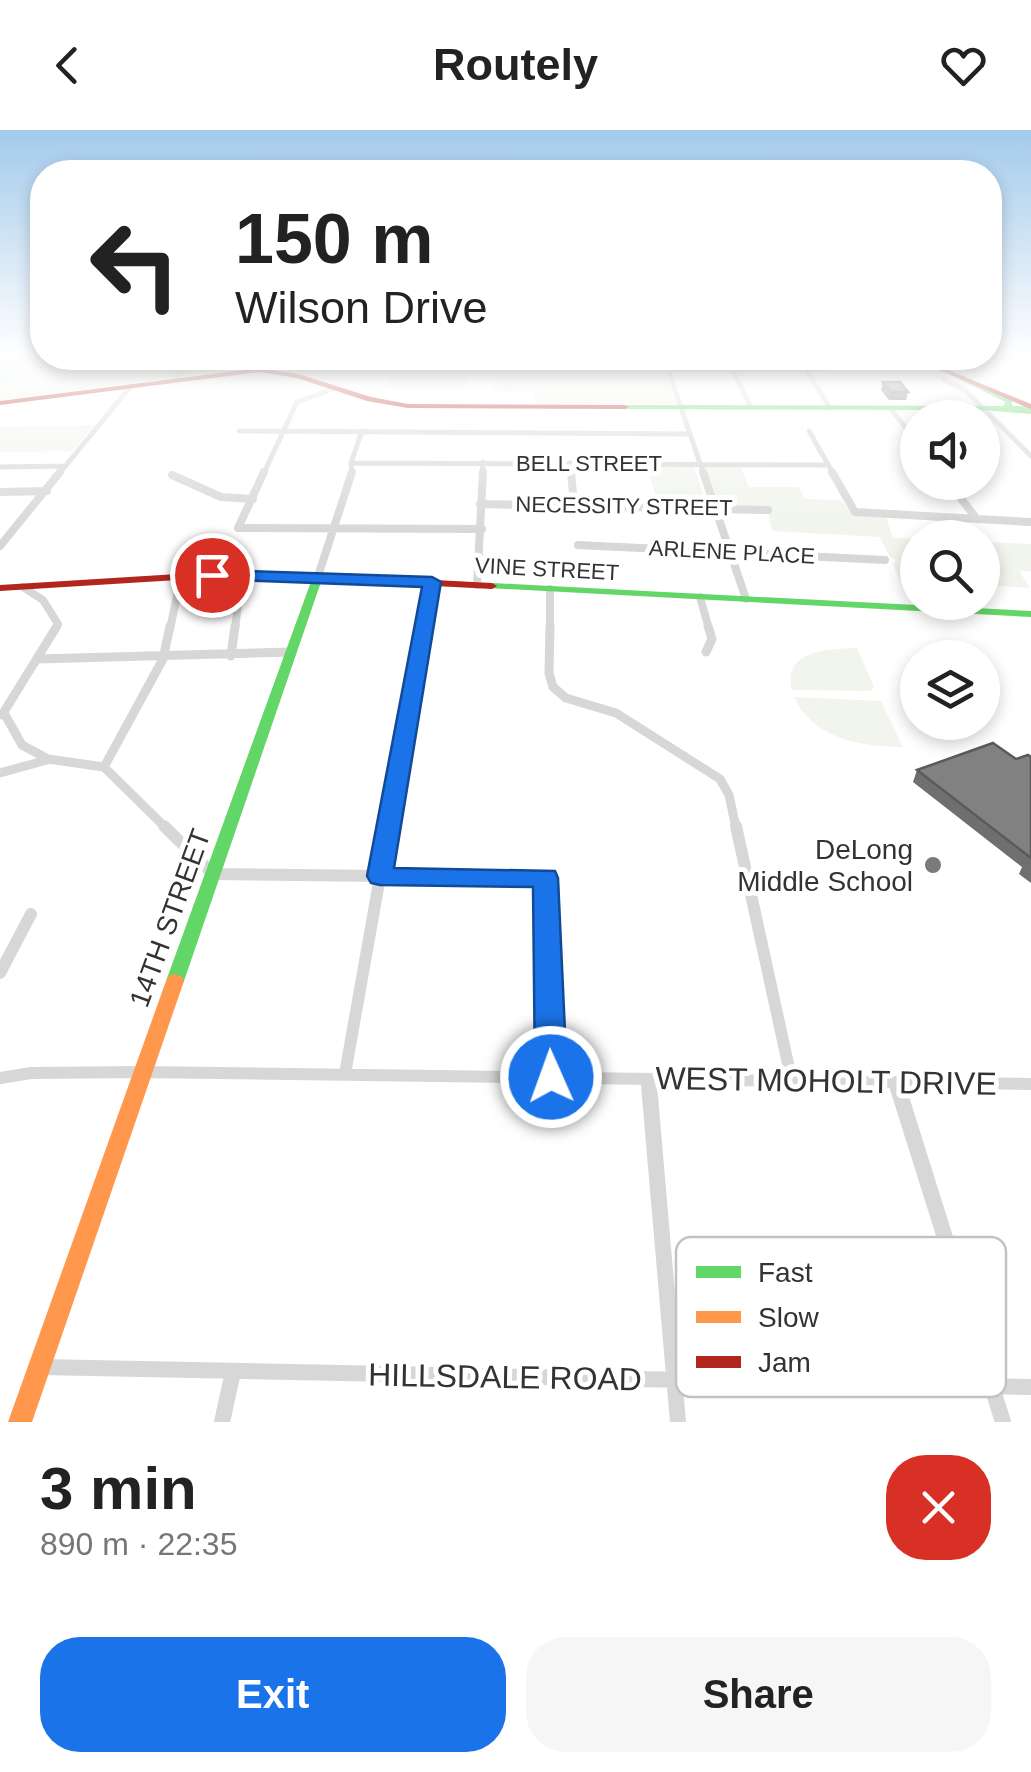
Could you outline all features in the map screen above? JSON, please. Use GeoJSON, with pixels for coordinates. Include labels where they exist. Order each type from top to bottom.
{"type":"FeatureCollection","features":[{"type":"Feature","properties":{"kind":"main road","name":"VINE STREET"},"geometry":{"type":"LineString","coordinates":[[0,588],[242,574],[1031,614]]}},
{"type":"Feature","properties":{"kind":"main road","name":"14TH STREET"},"geometry":{"type":"LineString","coordinates":[[20,1422],[318,576]]}},
{"type":"Feature","properties":{"kind":"street"},"geometry":{"type":"LineString","coordinates":[[2,542],[106,415]]}},
{"type":"Feature","properties":{"kind":"street"},"geometry":{"type":"LineString","coordinates":[[291,415],[238,528],[241,530],[482,529]]}},
{"type":"Feature","properties":{"kind":"street"},"geometry":{"type":"LineString","coordinates":[[683,415],[746,600]]}},
{"type":"Feature","properties":{"kind":"street"},"geometry":{"type":"LineString","coordinates":[[1000,424],[1031,456]]}},
{"type":"Feature","properties":{"kind":"street"},"geometry":{"type":"LineString","coordinates":[[239,431],[690,434]]}},
{"type":"Feature","properties":{"kind":"street","name":"14TH STREET"},"geometry":{"type":"LineString","coordinates":[[318,576],[352,478],[351,463],[362,431]]}},
{"type":"Feature","properties":{"kind":"street"},"geometry":{"type":"LineString","coordinates":[[809,431],[855,512],[1031,522]]}},
{"type":"Feature","properties":{"kind":"street"},"geometry":{"type":"LineString","coordinates":[[476,585],[482,529],[482,462]]}},
{"type":"Feature","properties":{"kind":"street","name":"BELL STREET"},"geometry":{"type":"LineString","coordinates":[[351,463],[828,465]]}},
{"type":"Feature","properties":{"kind":"street"},"geometry":{"type":"LineString","coordinates":[[570,464],[574,504]]}},
{"type":"Feature","properties":{"kind":"street"},"geometry":{"type":"LineString","coordinates":[[0,467],[65,466]]}},
{"type":"Feature","properties":{"kind":"street"},"geometry":{"type":"LineString","coordinates":[[172,475],[221,497],[253,499]]}},
{"type":"Feature","properties":{"kind":"street"},"geometry":{"type":"LineString","coordinates":[[0,492],[47,491]]}},
{"type":"Feature","properties":{"kind":"street"},"geometry":{"type":"LineString","coordinates":[[962,500],[976,518]]}},
{"type":"Feature","properties":{"kind":"street","name":"NECESSITY STREET"},"geometry":{"type":"LineString","coordinates":[[480,504],[768,510]]}},
{"type":"Feature","properties":{"kind":"street","name":"ARLENE PLACE"},"geometry":{"type":"LineString","coordinates":[[578,545],[885,560]]}},
{"type":"Feature","properties":{"kind":"street"},"geometry":{"type":"LineString","coordinates":[[231,656],[242,574]]}},
{"type":"Feature","properties":{"kind":"street"},"geometry":{"type":"LineString","coordinates":[[104,766],[163,658],[181,577]]}},
{"type":"Feature","properties":{"kind":"street"},"geometry":{"type":"LineString","coordinates":[[346,1074],[432,582]]}},
{"type":"Feature","properties":{"kind":"street"},"geometry":{"type":"LineString","coordinates":[[23,588],[43,600],[58,624],[2,715],[22,745],[48,760]]}},
{"type":"Feature","properties":{"kind":"street"},"geometry":{"type":"LineString","coordinates":[[550,589],[553,687],[566,698],[616,713],[720,779],[729,795],[792,1082]]}},
{"type":"Feature","properties":{"kind":"street"},"geometry":{"type":"LineString","coordinates":[[700,597],[712,639],[706,652]]}},
{"type":"Feature","properties":{"kind":"street"},"geometry":{"type":"LineString","coordinates":[[38,660],[290,652]]}},
{"type":"Feature","properties":{"kind":"street"},"geometry":{"type":"LineString","coordinates":[[0,691],[16,692]]}},
{"type":"Feature","properties":{"kind":"street"},"geometry":{"type":"LineString","coordinates":[[0,773],[48,760],[104,766],[213,874],[546,878],[551,1077]]}},
{"type":"Feature","properties":{"kind":"street"},"geometry":{"type":"LineString","coordinates":[[0,973],[31,914]]}},
{"type":"Feature","properties":{"kind":"street","name":"WEST MOHOLT DRIVE"},"geometry":{"type":"LineString","coordinates":[[0,1078],[31,1073],[142,1072],[1031,1084]]}},
{"type":"Feature","properties":{"kind":"street"},"geometry":{"type":"LineString","coordinates":[[649,1078],[678,1422]]}},
{"type":"Feature","properties":{"kind":"street"},"geometry":{"type":"LineString","coordinates":[[896,1083],[945,1237]]}},
{"type":"Feature","properties":{"kind":"street","name":"HILLSDALE ROAD"},"geometry":{"type":"LineString","coordinates":[[39,1367],[674,1381]]}},
{"type":"Feature","properties":{"kind":"street"},"geometry":{"type":"LineString","coordinates":[[222,1422],[233,1372]]}},
{"type":"Feature","properties":{"kind":"street","name":"HILLSDALE ROAD"},"geometry":{"type":"LineString","coordinates":[[1006,1386],[1031,1387]]}},
{"type":"Feature","properties":{"kind":"street"},"geometry":{"type":"LineString","coordinates":[[995,1397],[1003,1422]]}},
{"type":"Feature","properties":{"kind":"shaded area"},"geometry":{"type":"Polygon","coordinates":[[[95,425],[72,451],[0,452],[0,427],[95,425]]]}},
{"type":"Feature","properties":{"kind":"shaded area"},"geometry":{"type":"Polygon","coordinates":[[[647,466],[694,467],[706,502],[658,503],[647,466]]]}},
{"type":"Feature","properties":{"kind":"shaded area"},"geometry":{"type":"Polygon","coordinates":[[[740,466],[749,487],[799,487],[804,499],[841,500],[851,513],[886,517],[893,538],[900,538],[900,581],[893,564],[896,560],[890,557],[880,537],[772,531],[767,509],[718,505],[704,467],[740,466]]]}},
{"type":"Feature","properties":{"kind":"shaded area"},"geometry":{"type":"Polygon","coordinates":[[[1000,543],[1031,544],[1031,571],[1019,571],[1030,588],[1000,586],[1000,543]]]}},
{"type":"Feature","properties":{"kind":"shaded area"},"geometry":{"type":"Polygon","coordinates":[[[857,648],[874,687],[870,691],[792,690],[791,676],[801,659],[822,651],[857,648]]]}},
{"type":"Feature","properties":{"kind":"shaded area"},"geometry":{"type":"Polygon","coordinates":[[[794,697],[881,701],[903,747],[840,738],[813,723],[794,697]]]}},
{"type":"Feature","properties":{"kind":"building"},"geometry":{"type":"Polygon","coordinates":[[[993,743],[1016,759],[1031,757],[1031,858],[917,770],[993,743]]]}},
{"type":"Feature","properties":{"kind":"traffic: fast"},"geometry":{"type":"LineString","coordinates":[[175,981],[318,576]]}},
{"type":"Feature","properties":{"kind":"traffic: fast"},"geometry":{"type":"LineString","coordinates":[[492,586],[1031,614]]}},
{"type":"Feature","properties":{"kind":"traffic: slow"},"geometry":{"type":"LineString","coordinates":[[20,1422],[175,981]]}},
{"type":"Feature","properties":{"kind":"traffic: jam"},"geometry":{"type":"LineString","coordinates":[[0,588],[242,573],[492,586]]}},
{"type":"Feature","properties":{"kind":"place","name":"DeLong Middle School"},"geometry":{"type":"Point","coordinates":[933,865]}},
{"type":"Feature","properties":{"kind":"route"},"geometry":{"type":"LineString","coordinates":[[212,575],[432,582],[380,876],[546,878],[551,1077]]}}]}
